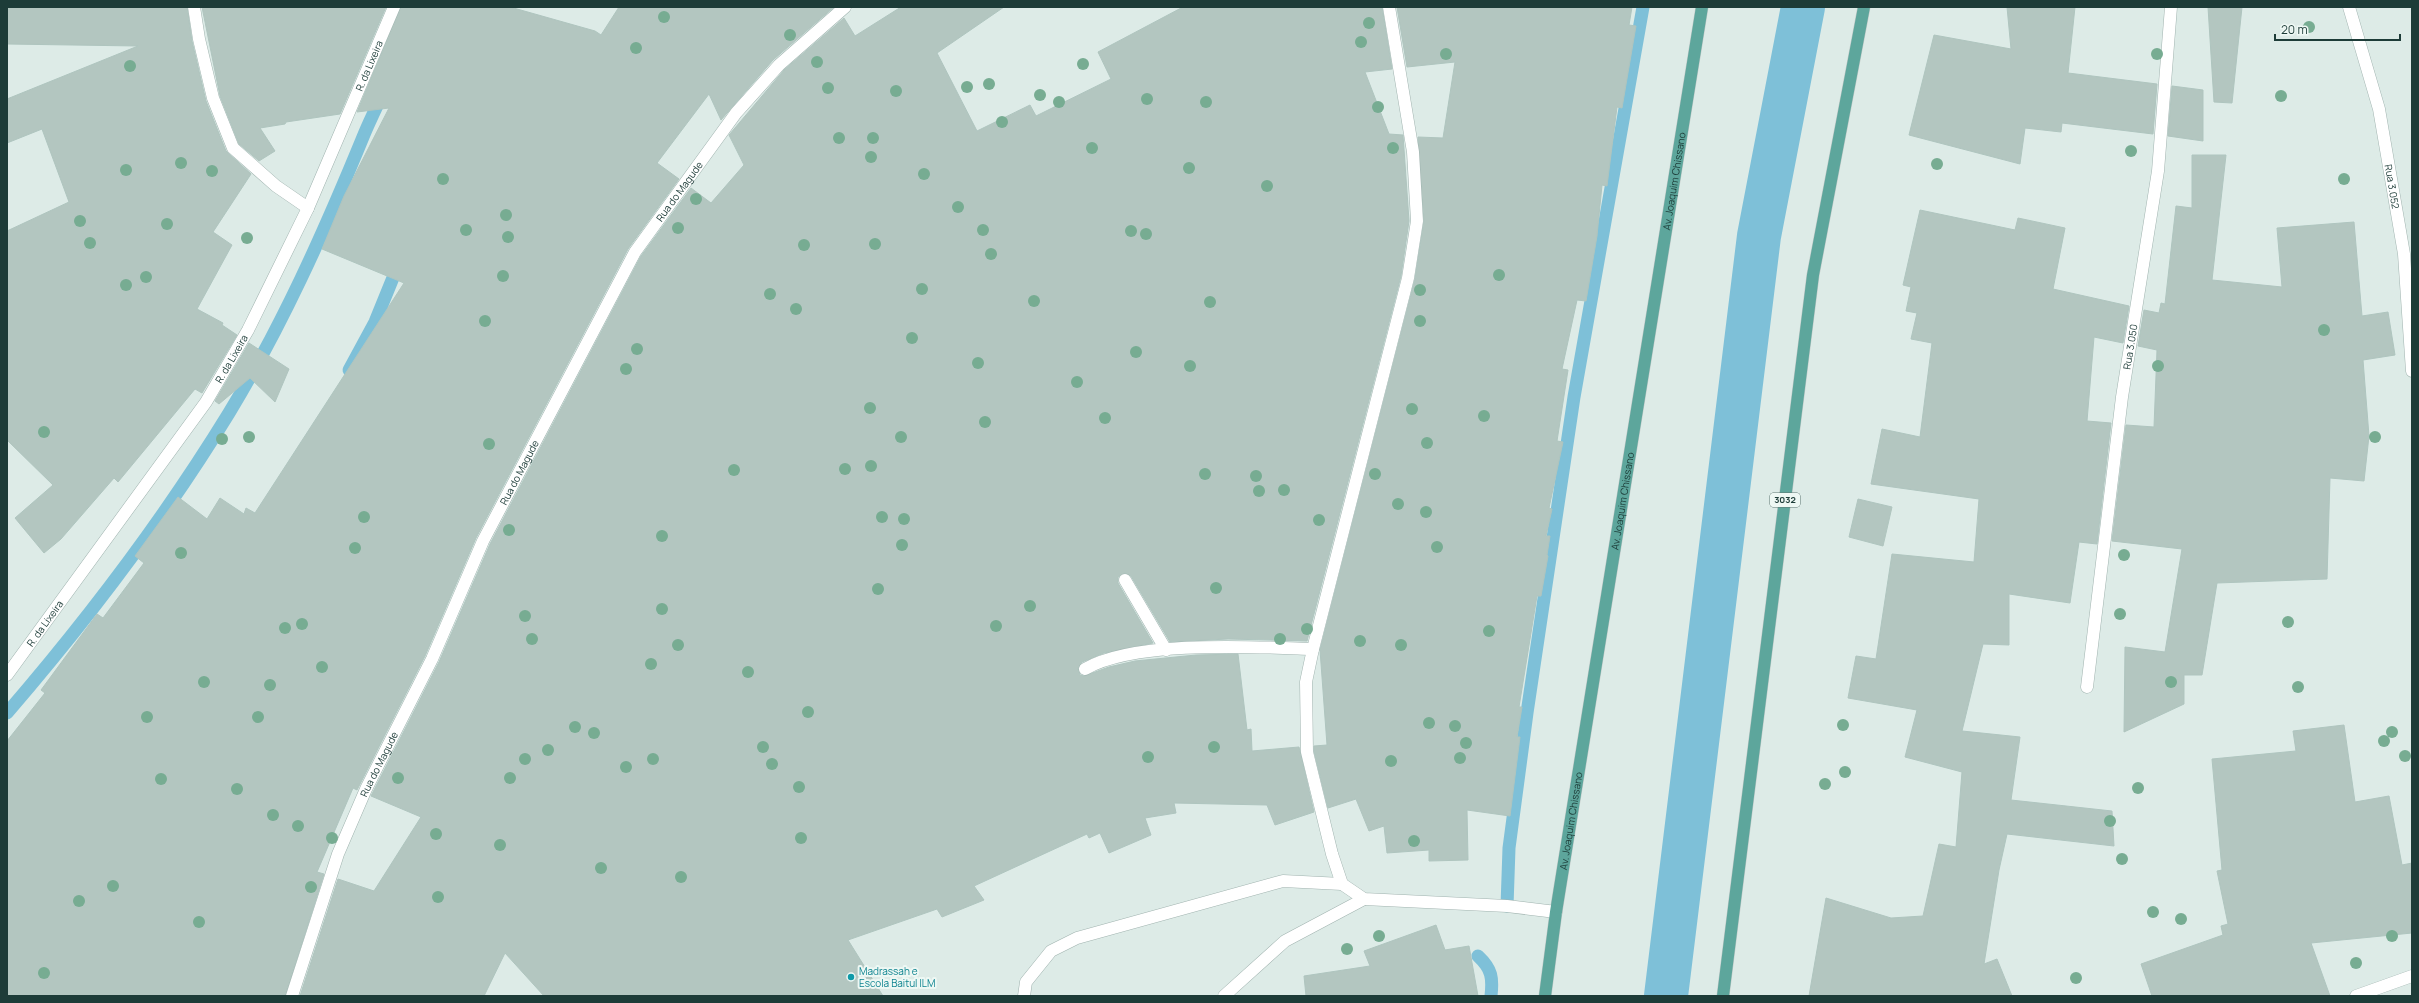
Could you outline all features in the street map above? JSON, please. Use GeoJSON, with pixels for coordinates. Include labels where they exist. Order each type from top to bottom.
{"type":"FeatureCollection","features":[{"type":"Feature","properties":{"kind":"main road","name":"Av. Joaquim Chissano"},"geometry":{"type":"LineString","coordinates":[[1545,996],[1556,912],[1702,7]]}},
{"type":"Feature","properties":{"kind":"main road","name":"3032"},"geometry":{"type":"LineString","coordinates":[[1723,996],[1813,275],[1864,7]]}},
{"type":"Feature","properties":{"kind":"street"},"geometry":{"type":"LineString","coordinates":[[194,7],[199,39],[213,98],[233,148],[276,186],[308,208]]}},
{"type":"Feature","properties":{"kind":"street","name":"R. da Lixeira"},"geometry":{"type":"LineString","coordinates":[[7,675],[206,402],[248,330],[308,208],[394,7]]}},
{"type":"Feature","properties":{"kind":"street","name":"Rua do Magude"},"geometry":{"type":"LineString","coordinates":[[292,996],[338,854],[366,789],[432,659],[483,541],[635,252],[736,113],[779,65],[845,7]]}},
{"type":"Feature","properties":{"kind":"street"},"geometry":{"type":"LineString","coordinates":[[1342,884],[1332,854],[1306,752],[1306,682],[1313,649],[1408,278],[1417,221],[1412,152],[1389,7]]}},
{"type":"Feature","properties":{"kind":"street","name":"Rua 3.050"},"geometry":{"type":"LineString","coordinates":[[2087,687],[2122,397],[2158,171],[2171,7]]}},
{"type":"Feature","properties":{"kind":"street","name":"Rua 3.052"},"geometry":{"type":"LineString","coordinates":[[2349,7],[2379,109],[2404,254],[2412,370]]}},
{"type":"Feature","properties":{"kind":"street"},"geometry":{"type":"LineString","coordinates":[[1125,580],[1166,650]]}},
{"type":"Feature","properties":{"kind":"street"},"geometry":{"type":"LineString","coordinates":[[1085,670],[1100,661],[1113,657],[1166,650],[1270,648],[1313,649]]}},
{"type":"Feature","properties":{"kind":"street"},"geometry":{"type":"LineString","coordinates":[[1024,996],[1026,982],[1051,951],[1077,938],[1283,881],[1342,884],[1364,899]]}},
{"type":"Feature","properties":{"kind":"street"},"geometry":{"type":"LineString","coordinates":[[1224,996],[1285,941],[1364,899],[1506,906],[1556,912]]}},
{"type":"Feature","properties":{"kind":"street"},"geometry":{"type":"LineString","coordinates":[[2356,996],[2412,976]]}},
{"type":"Feature","properties":{"kind":"building"},"geometry":{"type":"Polygon","coordinates":[[[7,7],[187,7],[192,41],[206,101],[226,151],[251,174],[213,232],[232,245],[197,309],[223,323],[222,325],[237,335],[202,393],[195,389],[118,482],[114,478],[61,539],[44,553],[15,518],[53,485],[7,440],[7,231],[69,202],[42,129],[7,143],[7,99],[138,46],[7,44],[7,7]]]}},
{"type":"Feature","properties":{"kind":"building"},"geometry":{"type":"Polygon","coordinates":[[[202,7],[386,7],[340,114],[286,122],[285,124],[260,128],[275,151],[259,161],[239,144],[220,96],[202,7]]]}},
{"type":"Feature","properties":{"kind":"building"},"geometry":{"type":"Polygon","coordinates":[[[401,7],[510,7],[595,31],[601,35],[619,7],[834,7],[773,60],[721,120],[709,94],[657,163],[679,179],[628,249],[476,538],[425,656],[357,790],[353,788],[317,872],[324,874],[285,996],[7,996],[7,741],[45,693],[41,690],[97,614],[103,618],[144,563],[135,556],[178,497],[207,519],[220,498],[244,514],[246,508],[255,513],[404,283],[322,249],[344,196],[389,108],[357,112],[401,7]]]}},
{"type":"Feature","properties":{"kind":"building"},"geometry":{"type":"Polygon","coordinates":[[[901,7],[1004,7],[937,53],[977,131],[1030,105],[1036,116],[1111,79],[1098,52],[1183,7],[1382,7],[1392,69],[1365,72],[1389,134],[1403,135],[1409,221],[1401,276],[1307,641],[1228,639],[1170,642],[1131,576],[1125,573],[1118,577],[1118,583],[1153,643],[1104,653],[1082,662],[1078,668],[1080,675],[1084,676],[1109,667],[1135,661],[1196,655],[1238,654],[1247,730],[1251,729],[1252,751],[1299,747],[1314,812],[1275,825],[1267,805],[1174,803],[1176,813],[1145,818],[1151,835],[1109,853],[1100,833],[1089,838],[1087,834],[974,886],[984,900],[942,917],[937,909],[848,940],[883,996],[544,996],[505,953],[484,996],[300,996],[338,879],[374,891],[421,817],[371,796],[439,662],[490,544],[641,256],[691,188],[711,203],[744,165],[729,135],[784,70],[844,18],[855,36],[901,7]]]}},
{"type":"Feature","properties":{"kind":"building"},"geometry":{"type":"Polygon","coordinates":[[[1397,7],[1632,7],[1629,25],[1636,26],[1622,108],[1617,107],[1607,186],[1602,185],[1597,236],[1586,301],[1577,300],[1562,369],[1568,370],[1557,441],[1563,442],[1549,508],[1552,509],[1546,536],[1550,536],[1548,556],[1541,596],[1537,596],[1519,707],[1522,707],[1517,737],[1520,737],[1510,816],[1467,810],[1468,860],[1429,861],[1429,850],[1387,853],[1384,826],[1369,831],[1356,799],[1328,808],[1314,751],[1314,746],[1327,745],[1320,650],[1415,279],[1424,221],[1418,137],[1443,138],[1455,62],[1407,67],[1397,7]]]}},
{"type":"Feature","properties":{"kind":"building"},"geometry":{"type":"Polygon","coordinates":[[[2007,7],[2075,7],[2068,73],[2157,84],[2153,134],[2062,123],[2061,132],[2025,128],[2020,164],[1909,135],[1934,35],[2011,49],[2007,7]]]}},
{"type":"Feature","properties":{"kind":"building"},"geometry":{"type":"Polygon","coordinates":[[[2208,7],[2242,7],[2232,103],[2214,102],[2208,7]]]}},
{"type":"Feature","properties":{"kind":"building"},"geometry":{"type":"Polygon","coordinates":[[[2172,86],[2203,90],[2203,141],[2168,136],[2172,86]]]}},
{"type":"Feature","properties":{"kind":"building"},"geometry":{"type":"Polygon","coordinates":[[[2192,155],[2226,155],[2212,280],[2282,287],[2277,228],[2354,222],[2362,316],[2388,312],[2395,355],[2363,360],[2369,436],[2364,481],[2330,478],[2327,579],[2217,583],[2202,675],[2184,675],[2184,704],[2124,732],[2125,647],[2165,652],[2182,549],[2112,541],[2126,425],[2154,427],[2157,350],[2138,346],[2144,310],[2159,313],[2161,303],[2165,304],[2176,206],[2192,208],[2192,155]]]}},
{"type":"Feature","properties":{"kind":"building"},"geometry":{"type":"Polygon","coordinates":[[[1920,210],[2015,230],[2018,218],[2065,228],[2053,289],[2129,306],[2123,343],[2094,337],[2087,421],[2111,423],[2097,544],[2079,542],[2070,603],[2009,594],[2009,645],[1983,644],[1962,731],[2020,737],[2011,800],[2112,811],[2114,846],[2007,834],[1999,870],[1984,964],[1997,959],[2012,996],[1809,996],[1826,898],[1891,918],[1923,916],[1939,844],[1956,847],[1962,772],[1905,757],[1917,710],[1848,698],[1856,656],[1876,659],[1892,554],[1974,562],[1979,499],[1871,484],[1882,429],[1920,437],[1932,343],[1911,339],[1917,313],[1906,311],[1911,287],[1903,285],[1920,210]]]}},
{"type":"Feature","properties":{"kind":"building"},"geometry":{"type":"Polygon","coordinates":[[[249,343],[289,369],[275,402],[250,378],[219,404],[215,401],[249,343]]]}},
{"type":"Feature","properties":{"kind":"building"},"geometry":{"type":"Polygon","coordinates":[[[1858,499],[1892,507],[1883,546],[1849,537],[1858,499]]]}},
{"type":"Feature","properties":{"kind":"building"},"geometry":{"type":"Polygon","coordinates":[[[2344,725],[2355,802],[2389,796],[2402,865],[2412,863],[2412,933],[2311,943],[2330,996],[2152,996],[2141,964],[2223,935],[2221,926],[2228,924],[2217,871],[2222,870],[2212,759],[2296,751],[2293,731],[2344,725]]]}},
{"type":"Feature","properties":{"kind":"building"},"geometry":{"type":"Polygon","coordinates":[[[1436,925],[1445,950],[1469,946],[1478,996],[1306,996],[1304,976],[1370,966],[1364,951],[1436,925]]]}},
{"type":"Feature","properties":{"kind":"waterway"},"geometry":{"type":"LineString","coordinates":[[1507,906],[1509,848],[1527,713],[1574,397],[1643,7]]}},
{"type":"Feature","properties":{"kind":"waterway"},"geometry":{"type":"LineString","coordinates":[[1666,996],[1759,236],[1803,7]]}},
{"type":"Feature","properties":{"kind":"waterway"},"geometry":{"type":"LineString","coordinates":[[7,713],[67,641],[124,568],[152,530],[229,413],[267,347],[301,278],[382,94]]}},
{"type":"Feature","properties":{"kind":"waterway"},"geometry":{"type":"LineString","coordinates":[[349,370],[375,322],[399,263]]}},
{"type":"Feature","properties":{"kind":"waterway"},"geometry":{"type":"LineString","coordinates":[[1478,956],[1489,970],[1492,984],[1491,996]]}},
{"type":"Feature","properties":{"kind":"place","name":"Madrassah e Escola Baitul ILM"},"geometry":{"type":"Point","coordinates":[851,977]}}]}
